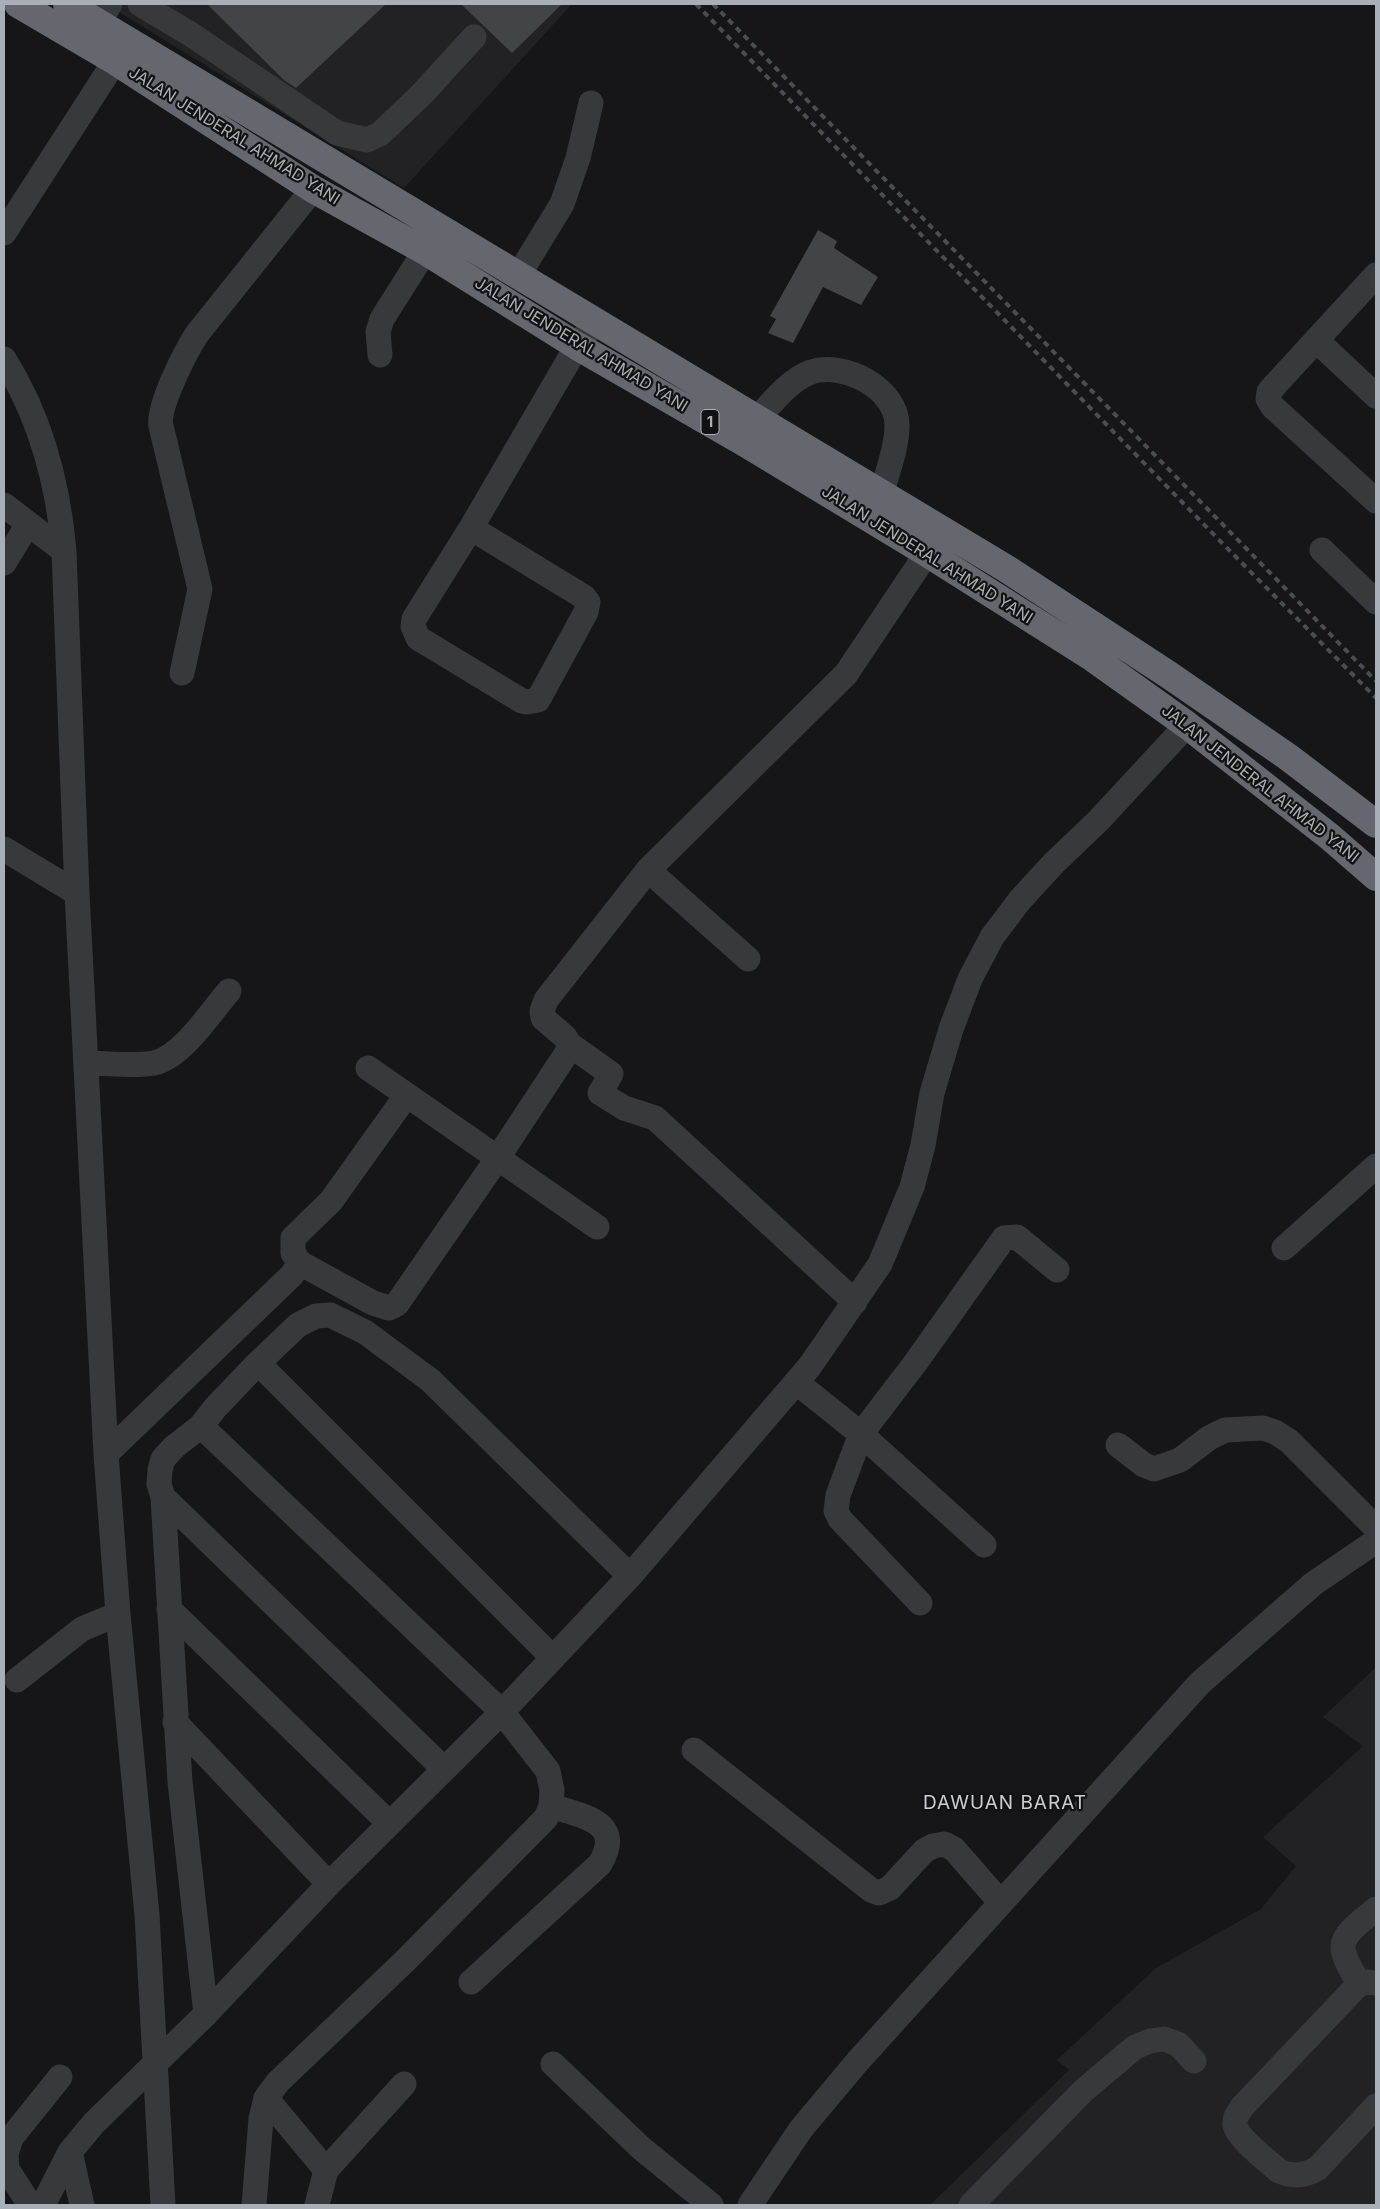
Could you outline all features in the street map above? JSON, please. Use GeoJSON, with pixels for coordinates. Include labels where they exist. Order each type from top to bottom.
{"type":"FeatureCollection","features":[{"type":"Feature","properties":{"kind":"highway","name":"JALAN JENDERAL AHMAD YANI"},"geometry":{"type":"LineString","coordinates":[[18,4],[98,24]]}},
{"type":"Feature","properties":{"kind":"highway","name":"JALAN JENDERAL AHMAD YANI"},"geometry":{"type":"LineString","coordinates":[[67,4],[756,420],[1007,569],[1288,757],[1376,824]]}},
{"type":"Feature","properties":{"kind":"highway","name":"JALAN JENDERAL AHMAD YANI"},"geometry":{"type":"LineString","coordinates":[[98,24],[115,61],[313,189],[425,251],[578,346],[747,444],[927,552],[1093,658],[1187,725],[1330,837],[1376,877]]}},
{"type":"Feature","properties":{"kind":"street"},"geometry":{"type":"LineString","coordinates":[[140,4],[192,35],[337,133],[367,140],[380,134],[415,101],[474,37]]}},
{"type":"Feature","properties":{"kind":"street"},"geometry":{"type":"LineString","coordinates":[[4,233],[115,61]]}},
{"type":"Feature","properties":{"kind":"street"},"geometry":{"type":"LineString","coordinates":[[518,276],[562,204],[571,182],[591,103]]}},
{"type":"Feature","properties":{"kind":"street"},"geometry":{"type":"LineString","coordinates":[[182,673],[200,589],[161,426],[160,410],[197,334],[313,189]]}},
{"type":"Feature","properties":{"kind":"street"},"geometry":{"type":"LineString","coordinates":[[380,355],[378,332],[382,319],[425,251]]}},
{"type":"Feature","properties":{"kind":"street"},"geometry":{"type":"LineString","coordinates":[[1376,275],[1275,385],[1269,392],[1268,399],[1273,407],[1376,501]]}},
{"type":"Feature","properties":{"kind":"street"},"geometry":{"type":"LineString","coordinates":[[471,528],[584,597],[588,602],[586,612],[538,700],[532,702],[522,701],[418,638],[414,631],[414,618],[471,528],[578,346],[595,322]]}},
{"type":"Feature","properties":{"kind":"street"},"geometry":{"type":"LineString","coordinates":[[1316,340],[1376,396]]}},
{"type":"Feature","properties":{"kind":"street"},"geometry":{"type":"LineString","coordinates":[[4,360],[36,420],[44,442],[61,510],[77,894],[106,1454],[118,1614],[147,1915],[163,2205]]}},
{"type":"Feature","properties":{"kind":"street"},"geometry":{"type":"LineString","coordinates":[[756,420],[793,382],[811,372],[830,369],[852,374],[876,387],[894,405],[897,425],[882,494]]}},
{"type":"Feature","properties":{"kind":"street"},"geometry":{"type":"LineString","coordinates":[[4,505],[64,551]]}},
{"type":"Feature","properties":{"kind":"street"},"geometry":{"type":"LineString","coordinates":[[4,563],[28,524]]}},
{"type":"Feature","properties":{"kind":"street"},"geometry":{"type":"LineString","coordinates":[[1322,550],[1376,602]]}},
{"type":"Feature","properties":{"kind":"street"},"geometry":{"type":"LineString","coordinates":[[855,1302],[655,1118],[624,1108],[600,1093],[611,1074],[569,1044],[565,1037],[543,1018],[542,1011],[546,1000],[648,870],[846,674],[927,552]]}},
{"type":"Feature","properties":{"kind":"street"},"geometry":{"type":"LineString","coordinates":[[43,2205],[70,2152],[94,2123],[206,2014],[329,1884],[502,1712],[630,1576],[810,1366],[880,1264],[912,1187],[923,1145],[932,1093],[951,1029],[970,979],[992,937],[1032,888],[1098,821],[1187,725]]}},
{"type":"Feature","properties":{"kind":"street"},"geometry":{"type":"LineString","coordinates":[[4,849],[77,894]]}},
{"type":"Feature","properties":{"kind":"street"},"geometry":{"type":"LineString","coordinates":[[648,870],[748,959]]}},
{"type":"Feature","properties":{"kind":"street"},"geometry":{"type":"LineString","coordinates":[[87,1063],[154,1063],[166,1058],[178,1050],[229,991]]}},
{"type":"Feature","properties":{"kind":"street"},"geometry":{"type":"LineString","coordinates":[[406,1096],[331,1201],[293,1238],[293,1253],[300,1263],[373,1303],[389,1308],[397,1304],[497,1159],[568,1051],[569,1044]]}},
{"type":"Feature","properties":{"kind":"street"},"geometry":{"type":"LineString","coordinates":[[368,1068],[597,1227]]}},
{"type":"Feature","properties":{"kind":"street"},"geometry":{"type":"LineString","coordinates":[[1284,1248],[1376,1166]]}},
{"type":"Feature","properties":{"kind":"street"},"geometry":{"type":"LineString","coordinates":[[920,1603],[840,1519],[836,1511],[838,1495],[861,1434],[916,1362],[1004,1238],[1017,1237],[1057,1270]]}},
{"type":"Feature","properties":{"kind":"street"},"geometry":{"type":"LineString","coordinates":[[106,1454],[274,1293],[300,1263]]}},
{"type":"Feature","properties":{"kind":"street"},"geometry":{"type":"LineString","coordinates":[[206,2014],[180,1782],[163,1497],[159,1484],[163,1459],[174,1447],[201,1426],[215,1408],[258,1363],[298,1325],[316,1316],[330,1315],[343,1319],[365,1332],[430,1380],[630,1576]]}},
{"type":"Feature","properties":{"kind":"street"},"geometry":{"type":"LineString","coordinates":[[258,1363],[553,1658]]}},
{"type":"Feature","properties":{"kind":"street"},"geometry":{"type":"LineString","coordinates":[[796,1382],[861,1434],[984,1545]]}},
{"type":"Feature","properties":{"kind":"street"},"geometry":{"type":"LineString","coordinates":[[201,1426],[502,1712],[548,1770],[552,1790],[546,1818],[405,1961],[278,2082],[266,2098],[261,2119],[254,2205]]}},
{"type":"Feature","properties":{"kind":"street"},"geometry":{"type":"LineString","coordinates":[[1118,1444],[1144,1465],[1154,1469],[1180,1460],[1210,1438],[1225,1430],[1263,1428],[1275,1432],[1289,1441],[1376,1528]]}},
{"type":"Feature","properties":{"kind":"street"},"geometry":{"type":"LineString","coordinates":[[163,1497],[444,1769]]}},
{"type":"Feature","properties":{"kind":"street"},"geometry":{"type":"LineString","coordinates":[[750,2205],[801,2130],[858,2061],[1200,1683],[1313,1584],[1376,1541]]}},
{"type":"Feature","properties":{"kind":"street"},"geometry":{"type":"LineString","coordinates":[[169,1609],[389,1823]]}},
{"type":"Feature","properties":{"kind":"street"},"geometry":{"type":"LineString","coordinates":[[17,1680],[82,1629],[118,1614]]}},
{"type":"Feature","properties":{"kind":"street"},"geometry":{"type":"LineString","coordinates":[[176,1722],[329,1884]]}},
{"type":"Feature","properties":{"kind":"street"},"geometry":{"type":"LineString","coordinates":[[694,1750],[872,1890],[879,1893],[890,1888],[924,1851],[933,1846],[944,1844],[954,1849],[1001,1903]]}},
{"type":"Feature","properties":{"kind":"street"},"geometry":{"type":"LineString","coordinates":[[471,1982],[600,1864],[607,1852],[608,1844],[605,1830],[595,1821],[550,1806]]}},
{"type":"Feature","properties":{"kind":"street"},"geometry":{"type":"LineString","coordinates":[[1376,1909],[1349,1934],[1342,1949],[1368,1983],[1242,2107],[1237,2114],[1235,2126],[1240,2134],[1279,2171],[1287,2175],[1297,2176],[1312,2172],[1318,2168],[1376,2106]]}},
{"type":"Feature","properties":{"kind":"street"},"geometry":{"type":"LineString","coordinates":[[971,2205],[1083,2091],[1135,2047],[1150,2041],[1164,2039],[1178,2044],[1194,2061]]}},
{"type":"Feature","properties":{"kind":"street"},"geometry":{"type":"LineString","coordinates":[[553,2064],[641,2148],[711,2205]]}},
{"type":"Feature","properties":{"kind":"street"},"geometry":{"type":"LineString","coordinates":[[30,2205],[7,2169],[6,2154],[11,2138],[60,2077]]}},
{"type":"Feature","properties":{"kind":"street"},"geometry":{"type":"LineString","coordinates":[[317,2205],[326,2170],[404,2084]]}},
{"type":"Feature","properties":{"kind":"street"},"geometry":{"type":"LineString","coordinates":[[266,2098],[326,2170]]}},
{"type":"Feature","properties":{"kind":"street"},"geometry":{"type":"LineString","coordinates":[[70,2152],[82,2205]]}},
{"type":"Feature","properties":{"kind":"shaded area"},"geometry":{"type":"Polygon","coordinates":[[[106,4],[572,4],[404,188],[106,4]]]}},
{"type":"Feature","properties":{"kind":"shaded area"},"geometry":{"type":"Polygon","coordinates":[[[1376,1667],[1376,2205],[930,2205],[1069,2070],[1057,2060],[1156,1968],[1261,1909],[1296,1866],[1263,1837],[1363,1746],[1323,1717],[1376,1667]]]}},
{"type":"Feature","properties":{"kind":"building"},"geometry":{"type":"Polygon","coordinates":[[[207,4],[386,4],[296,88],[284,80],[207,4]]]}},
{"type":"Feature","properties":{"kind":"building"},"geometry":{"type":"Polygon","coordinates":[[[461,4],[562,4],[512,53],[461,4]]]}},
{"type":"Feature","properties":{"kind":"building"},"geometry":{"type":"Polygon","coordinates":[[[818,230],[837,241],[834,248],[878,277],[861,305],[823,287],[793,343],[768,333],[776,319],[770,316],[818,230]]]}},
{"type":"Feature","properties":{"kind":"railway"},"geometry":{"type":"LineString","coordinates":[[696,4],[1376,698]]}},
{"type":"Feature","properties":{"kind":"railway"},"geometry":{"type":"LineString","coordinates":[[713,4],[1376,681]]}},
{"type":"Feature","properties":{"kind":"district","name":"DAWUAN BARAT"},"geometry":{"type":"Point","coordinates":[1005,1803]}}]}
